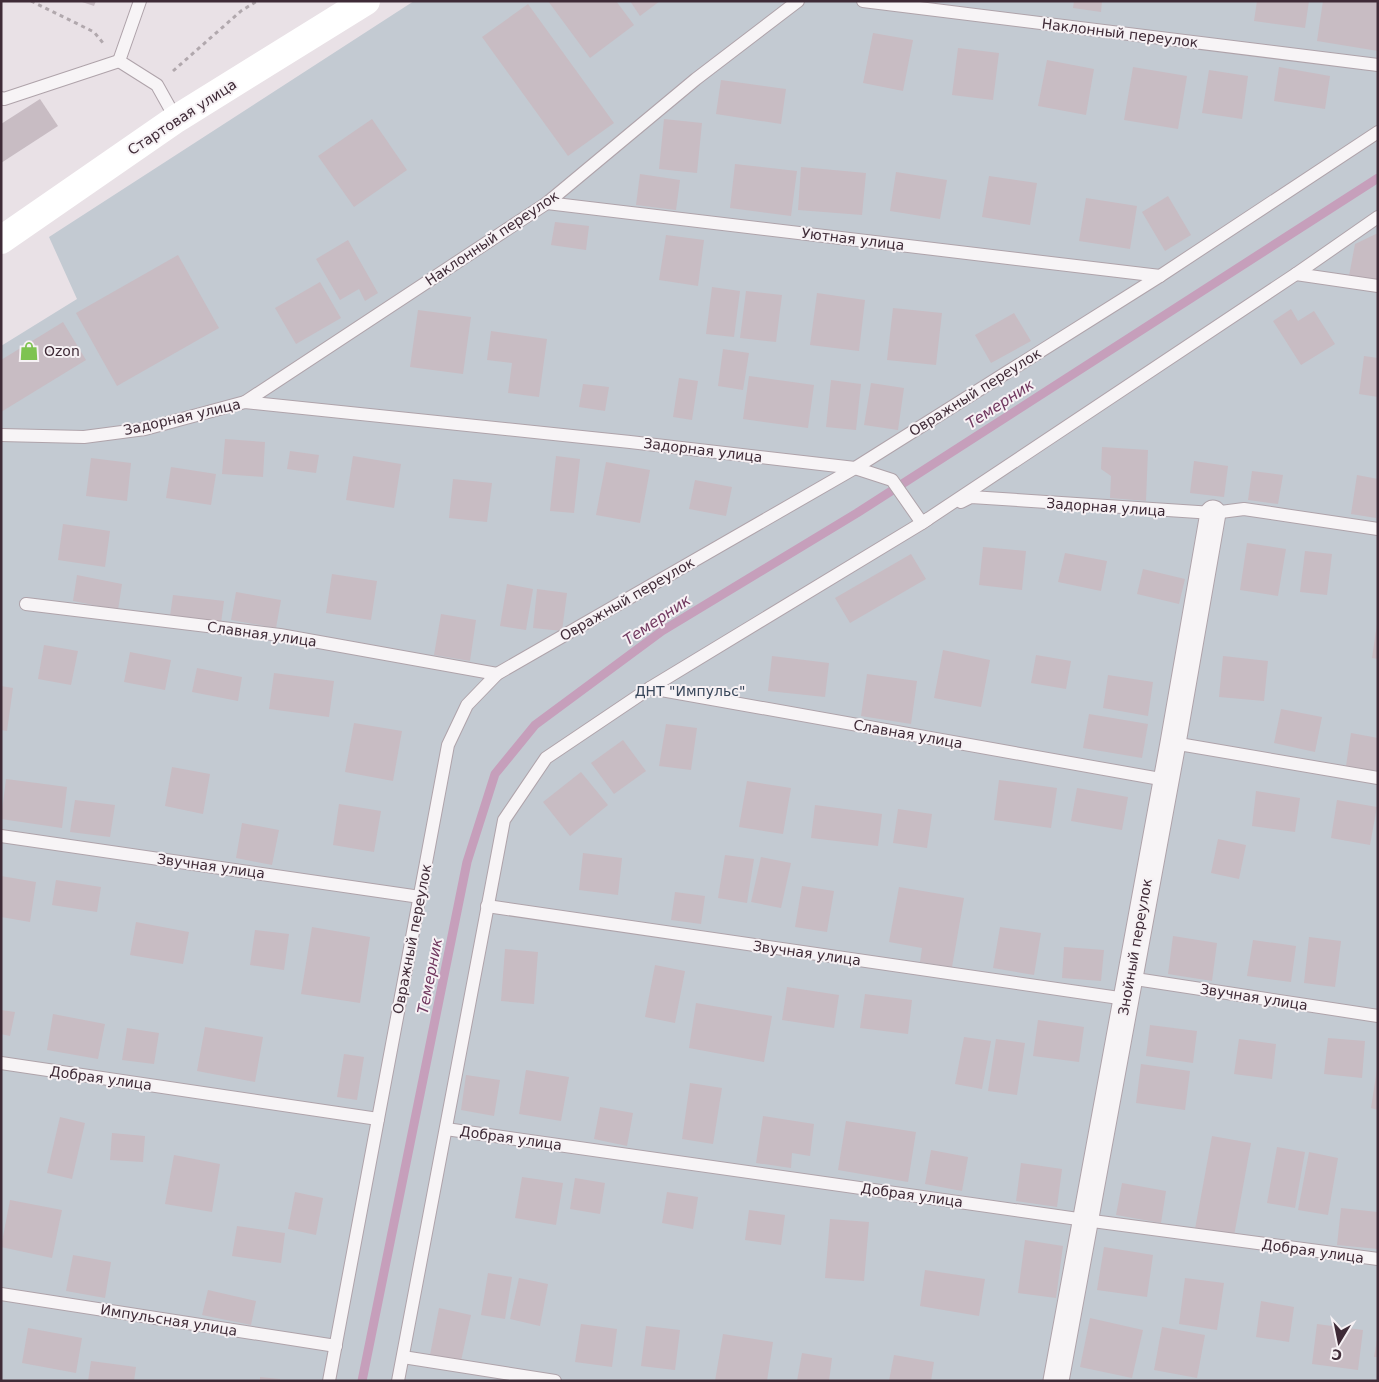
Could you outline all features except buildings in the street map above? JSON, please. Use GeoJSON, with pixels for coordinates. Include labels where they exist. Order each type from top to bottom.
{"type":"FeatureCollection","features":[{"type":"Feature","properties":{"kind":"street","name":"Стартовая улица"},"geometry":{"type":"LineString","coordinates":[[1,240],[176,119],[366,1]]}},
{"type":"Feature","properties":{"kind":"street","name":"Знойный переулок"},"geometry":{"type":"LineString","coordinates":[[1056,1381],[1213,514]]}},
{"type":"Feature","properties":{"kind":"lane"},"geometry":{"type":"LineString","coordinates":[[120,61],[140,1]]}},
{"type":"Feature","properties":{"kind":"lane","name":"Наклонный переулок"},"geometry":{"type":"LineString","coordinates":[[245,402],[547,203],[696,79],[798,1]]}},
{"type":"Feature","properties":{"kind":"lane","name":"Наклонный переулок"},"geometry":{"type":"LineString","coordinates":[[863,1],[1378,65]]}},
{"type":"Feature","properties":{"kind":"lane"},"geometry":{"type":"LineString","coordinates":[[120,61],[157,85],[176,119]]}},
{"type":"Feature","properties":{"kind":"lane"},"geometry":{"type":"LineString","coordinates":[[1,98],[4,99],[120,61]]}},
{"type":"Feature","properties":{"kind":"lane","name":"Овражный переулок"},"geometry":{"type":"LineString","coordinates":[[329,1381],[448,745],[468,705],[496,674],[855,468],[1160,276],[1378,132]]}},
{"type":"Feature","properties":{"kind":"lane","name":"Уютная улица"},"geometry":{"type":"LineString","coordinates":[[547,203],[1160,276]]}},
{"type":"Feature","properties":{"kind":"lane"},"geometry":{"type":"LineString","coordinates":[[398,1381],[504,820],[546,758],[650,688],[922,523],[1296,274],[1378,217]]}},
{"type":"Feature","properties":{"kind":"lane"},"geometry":{"type":"LineString","coordinates":[[1296,274],[1378,286]]}},
{"type":"Feature","properties":{"kind":"lane","name":"Задорная улица"},"geometry":{"type":"LineString","coordinates":[[1,435],[84,436],[144,429],[245,402],[630,442],[855,468],[892,480],[922,523],[971,497],[1213,514],[1244,509],[1378,529]]}},
{"type":"Feature","properties":{"kind":"lane","name":"Славная улица"},"geometry":{"type":"LineString","coordinates":[[26,604],[280,636],[496,674]]}},
{"type":"Feature","properties":{"kind":"lane","name":"Славная улица"},"geometry":{"type":"LineString","coordinates":[[650,688],[1166,780]]}},
{"type":"Feature","properties":{"kind":"lane"},"geometry":{"type":"LineString","coordinates":[[1173,743],[1378,778]]}},
{"type":"Feature","properties":{"kind":"lane","name":"Звучная улица"},"geometry":{"type":"LineString","coordinates":[[1,836],[420,897]]}},
{"type":"Feature","properties":{"kind":"lane","name":"Звучная улица"},"geometry":{"type":"LineString","coordinates":[[488,906],[1128,989],[1378,1016]]}},
{"type":"Feature","properties":{"kind":"lane","name":"Добрая улица"},"geometry":{"type":"LineString","coordinates":[[1,1063],[378,1119]]}},
{"type":"Feature","properties":{"kind":"lane","name":"Добрая улица"},"geometry":{"type":"LineString","coordinates":[[446,1129],[1085,1220],[1378,1259]]}},
{"type":"Feature","properties":{"kind":"lane","name":"Импульсная улица"},"geometry":{"type":"LineString","coordinates":[[1,1294],[336,1346]]}},
{"type":"Feature","properties":{"kind":"lane"},"geometry":{"type":"LineString","coordinates":[[403,1357],[555,1381]]}},
{"type":"Feature","properties":{"kind":"path"},"geometry":{"type":"LineString","coordinates":[[31,1],[94,32],[120,61]]}},
{"type":"Feature","properties":{"kind":"path"},"geometry":{"type":"LineString","coordinates":[[157,85],[256,1]]}},
{"type":"Feature","properties":{"kind":"green space","name":"ДНТ \"Импульс\""},"geometry":{"type":"Polygon","coordinates":[[[414,1],[1378,1],[1378,1381],[1,1381],[1,346],[77,299],[49,237],[414,1]]]}},
{"type":"Feature","properties":{"kind":"waterway","name":"Темерник"},"geometry":{"type":"LineString","coordinates":[[362,1381],[467,862],[495,774],[535,725],[662,631],[857,513],[1378,178]]}},
{"type":"Feature","properties":{"kind":"place","name":"Ozon"},"geometry":{"type":"Point","coordinates":[29,351]}}]}
